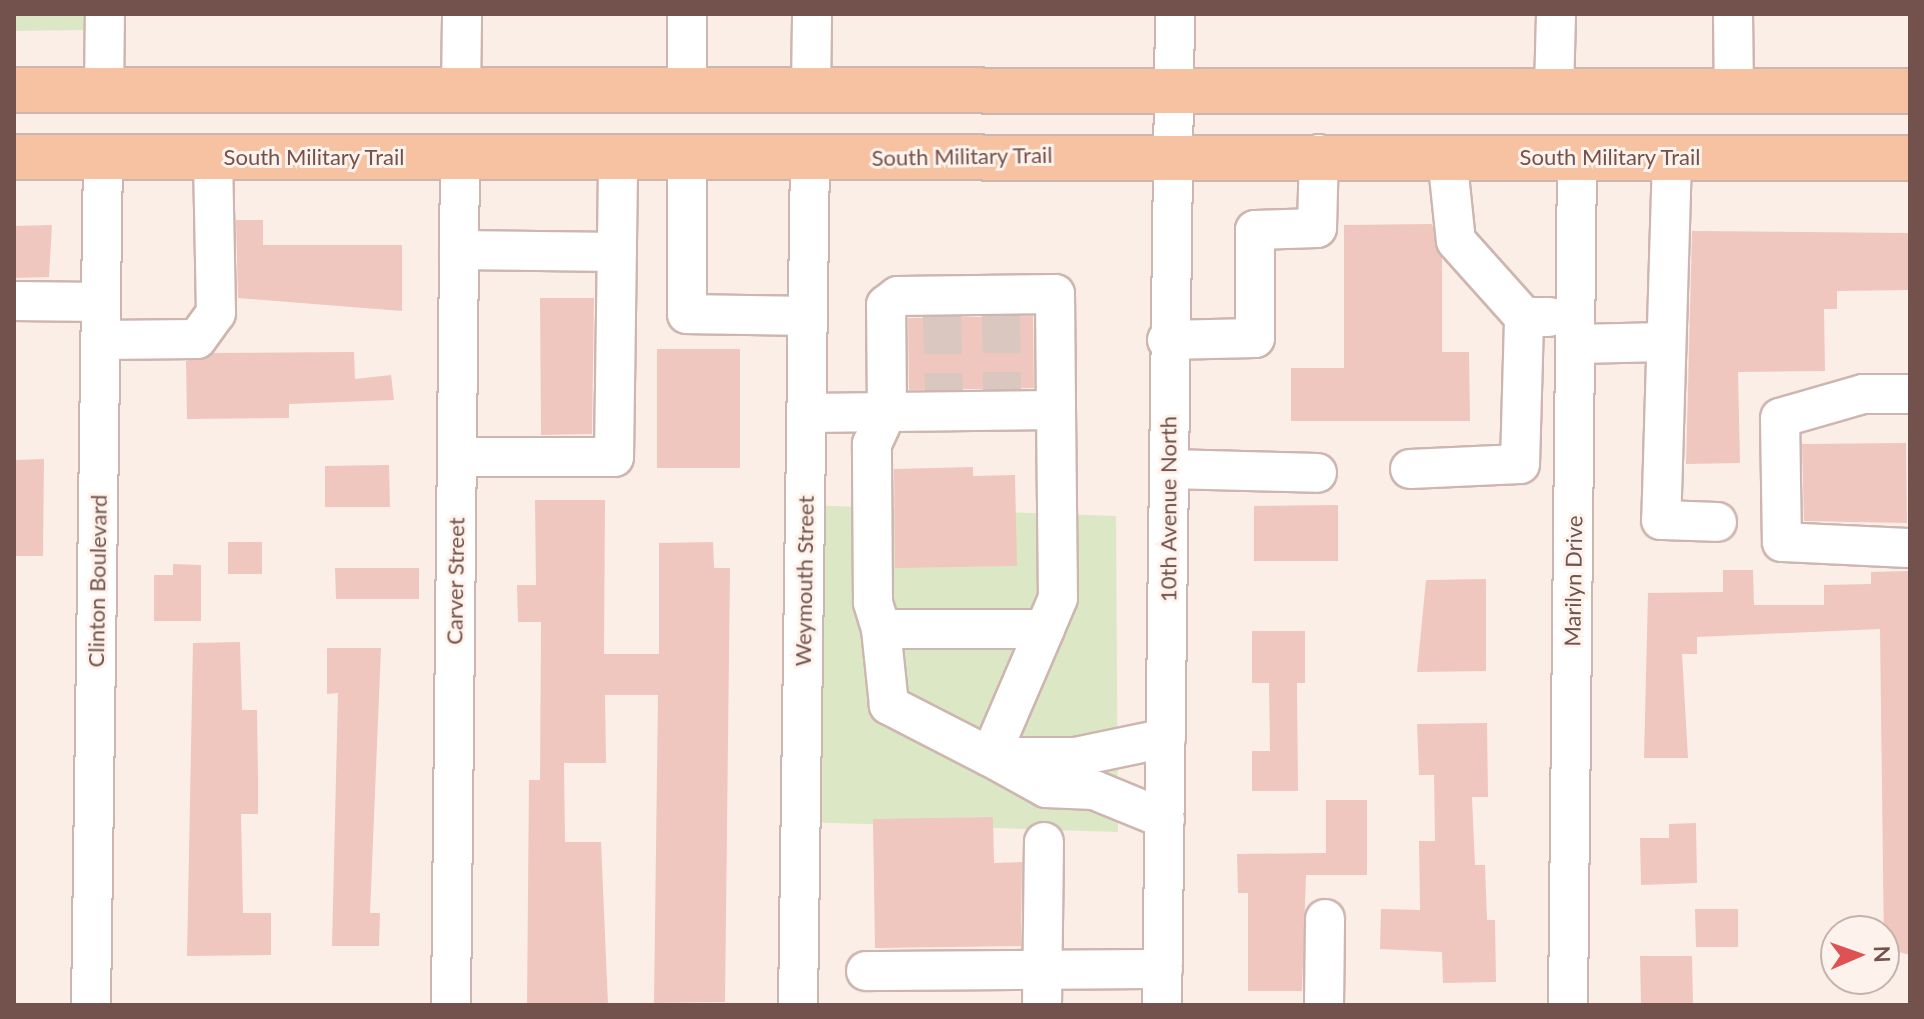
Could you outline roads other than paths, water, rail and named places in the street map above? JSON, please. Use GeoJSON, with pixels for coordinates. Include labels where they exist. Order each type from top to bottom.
{"type":"FeatureCollection","features":[{"type":"Feature","properties":{"kind":"main road"},"geometry":{"type":"LineString","coordinates":[[14,90],[1910,91]]}},
{"type":"Feature","properties":{"kind":"main road","name":"South Military Trail"},"geometry":{"type":"LineString","coordinates":[[14,157],[810,157],[1169,152],[1577,158],[1910,158]]}},
{"type":"Feature","properties":{"kind":"street"},"geometry":{"type":"LineString","coordinates":[[104,91],[105,14]]}},
{"type":"Feature","properties":{"kind":"street"},"geometry":{"type":"LineString","coordinates":[[461,90],[462,14]]}},
{"type":"Feature","properties":{"kind":"street"},"geometry":{"type":"LineString","coordinates":[[687,14],[687,91]]}},
{"type":"Feature","properties":{"kind":"street"},"geometry":{"type":"LineString","coordinates":[[811,90],[812,14]]}},
{"type":"Feature","properties":{"kind":"street","name":"10th Avenue North"},"geometry":{"type":"LineString","coordinates":[[1163,987],[1169,152],[1175,14]]}},
{"type":"Feature","properties":{"kind":"street"},"geometry":{"type":"LineString","coordinates":[[1554,91],[1556,14]]}},
{"type":"Feature","properties":{"kind":"street"},"geometry":{"type":"LineString","coordinates":[[1733,14],[1734,91]]}},
{"type":"Feature","properties":{"kind":"street"},"geometry":{"type":"LineString","coordinates":[[1167,340],[1255,338],[1255,230],[1317,228],[1319,154]]}},
{"type":"Feature","properties":{"kind":"street"},"geometry":{"type":"LineString","coordinates":[[1447,156],[1456,241],[1524,317],[1576,330],[1666,342]]}},
{"type":"Feature","properties":{"kind":"street","name":"Clinton Boulevard"},"geometry":{"type":"LineString","coordinates":[[91,1005],[103,157]]}},
{"type":"Feature","properties":{"kind":"street"},"geometry":{"type":"LineString","coordinates":[[101,340],[197,339],[216,313],[213,157]]}},
{"type":"Feature","properties":{"kind":"street","name":"Carver Street"},"geometry":{"type":"LineString","coordinates":[[451,1005],[460,157]]}},
{"type":"Feature","properties":{"kind":"street"},"geometry":{"type":"LineString","coordinates":[[457,457],[614,457],[618,157]]}},
{"type":"Feature","properties":{"kind":"street"},"geometry":{"type":"LineString","coordinates":[[687,157],[687,314],[808,316]]}},
{"type":"Feature","properties":{"kind":"street","name":"Weymouth Street"},"geometry":{"type":"LineString","coordinates":[[798,1005],[810,157]]}},
{"type":"Feature","properties":{"kind":"street","name":"Marilyn Drive"},"geometry":{"type":"LineString","coordinates":[[1568,1005],[1577,158]]}},
{"type":"Feature","properties":{"kind":"street"},"geometry":{"type":"LineString","coordinates":[[1672,158],[1661,520],[1717,522]]}},
{"type":"Feature","properties":{"kind":"street"},"geometry":{"type":"LineString","coordinates":[[459,250],[617,252]]}},
{"type":"Feature","properties":{"kind":"street"},"geometry":{"type":"LineString","coordinates":[[990,757],[1058,598],[1055,294],[1001,305],[942,305],[898,296],[886,305],[887,412],[872,444],[873,602],[881,629],[889,705],[1046,788],[1094,790],[1165,819]]}},
{"type":"Feature","properties":{"kind":"street"},"geometry":{"type":"LineString","coordinates":[[14,301],[101,302]]}},
{"type":"Feature","properties":{"kind":"street"},"geometry":{"type":"LineString","coordinates":[[1410,469],[1520,464],[1524,317]]}},
{"type":"Feature","properties":{"kind":"street"},"geometry":{"type":"LineString","coordinates":[[1910,394],[1863,394],[1780,418],[1782,542],[1910,548]]}},
{"type":"Feature","properties":{"kind":"street"},"geometry":{"type":"LineString","coordinates":[[807,413],[887,412],[944,402],[1002,402],[1056,410]]}},
{"type":"Feature","properties":{"kind":"street"},"geometry":{"type":"LineString","coordinates":[[1169,469],[1317,473]]}},
{"type":"Feature","properties":{"kind":"street"},"geometry":{"type":"LineString","coordinates":[[881,629],[1045,629]]}},
{"type":"Feature","properties":{"kind":"street"},"geometry":{"type":"LineString","coordinates":[[990,757],[1075,757],[1166,738]]}},
{"type":"Feature","properties":{"kind":"street"},"geometry":{"type":"LineString","coordinates":[[1044,842],[1044,987]]}},
{"type":"Feature","properties":{"kind":"street"},"geometry":{"type":"LineString","coordinates":[[1324,1005],[1325,919]]}},
{"type":"Feature","properties":{"kind":"street"},"geometry":{"type":"LineString","coordinates":[[866,971],[1044,987],[1163,987]]}},
{"type":"Feature","properties":{"kind":"tunnel"},"geometry":{"type":"LineString","coordinates":[[1001,315],[1002,392]]}},
{"type":"Feature","properties":{"kind":"tunnel"},"geometry":{"type":"LineString","coordinates":[[942,316],[944,391]]}}]}
